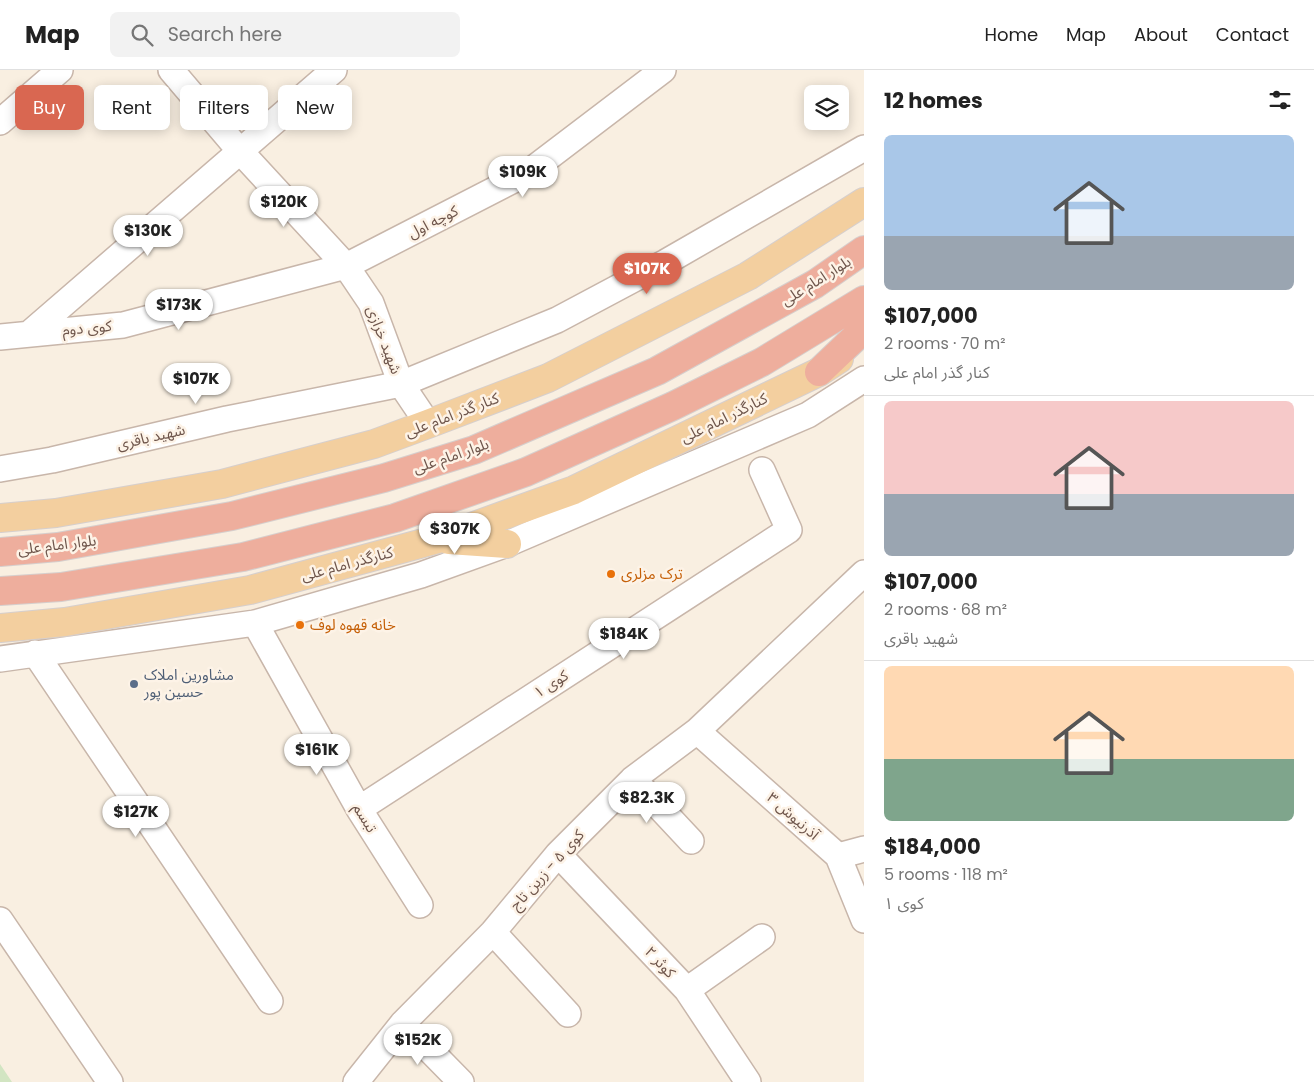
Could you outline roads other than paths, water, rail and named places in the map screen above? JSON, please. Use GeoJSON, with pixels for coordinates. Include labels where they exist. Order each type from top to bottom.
{"type":"FeatureCollection","features":[{"type":"Feature","properties":{"kind":"highway","name":"بلوار امام علی"},"geometry":{"type":"LineString","coordinates":[[0,552],[58,547],[232,516],[384,478],[474,450],[657,370],[815,284],[864,250]]}},
{"type":"Feature","properties":{"kind":"highway"},"geometry":{"type":"LineString","coordinates":[[0,591],[61,587],[242,556],[395,518],[526,472],[673,406],[762,362],[864,300]]}},
{"type":"Feature","properties":{"kind":"highway"},"geometry":{"type":"LineString","coordinates":[[819,372],[864,330]]}},
{"type":"Feature","properties":{"kind":"main road","name":"کنار گذر امام علی"},"geometry":{"type":"LineString","coordinates":[[0,518],[56,513],[222,484],[374,444],[548,378],[748,276],[864,202]]}},
{"type":"Feature","properties":{"kind":"main road","name":"کنارگذر امام علی"},"geometry":{"type":"LineString","coordinates":[[0,628],[65,622],[250,590],[427,543],[574,490],[819,372],[864,344]]}},
{"type":"Feature","properties":{"kind":"main road"},"geometry":{"type":"LineString","coordinates":[[427,543],[507,544]]}},
{"type":"Feature","properties":{"kind":"street"},"geometry":{"type":"LineString","coordinates":[[0,122],[60,70]]}},
{"type":"Feature","properties":{"kind":"street","name":"شهید خرازی"},"geometry":{"type":"LineString","coordinates":[[170,70],[239,150],[346,266],[371,303],[401,384]]}},
{"type":"Feature","properties":{"kind":"street"},"geometry":{"type":"LineString","coordinates":[[30,333],[239,150],[334,70]]}},
{"type":"Feature","properties":{"kind":"street","name":"کوچه اول"},"geometry":{"type":"LineString","coordinates":[[346,266],[529,172],[663,70]]}},
{"type":"Feature","properties":{"kind":"street","name":"شهید باقری"},"geometry":{"type":"LineString","coordinates":[[0,470],[52,460],[227,419],[401,384],[557,320],[666,262],[864,148]]}},
{"type":"Feature","properties":{"kind":"street","name":"کوی دوم"},"geometry":{"type":"LineString","coordinates":[[0,337],[123,325],[346,266]]}},
{"type":"Feature","properties":{"kind":"street"},"geometry":{"type":"LineString","coordinates":[[0,659],[255,623],[381,586],[507,544],[808,415],[864,379]]}},
{"type":"Feature","properties":{"kind":"street"},"geometry":{"type":"LineString","coordinates":[[401,384],[428,424]]}},
{"type":"Feature","properties":{"kind":"street","name":"کوی ۱"},"geometry":{"type":"LineString","coordinates":[[359,809],[790,530],[762,470]]}},
{"type":"Feature","properties":{"kind":"street"},"geometry":{"type":"LineString","coordinates":[[381,586],[427,543]]}},
{"type":"Feature","properties":{"kind":"street","name":"کوی ۵ - زرین تاج"},"geometry":{"type":"LineString","coordinates":[[356,1082],[403,1023],[493,932],[558,854],[634,779],[697,731],[861,583]]}},
{"type":"Feature","properties":{"kind":"street","name":"تبسم"},"geometry":{"type":"LineString","coordinates":[[255,623],[359,809],[420,905]]}},
{"type":"Feature","properties":{"kind":"street"},"geometry":{"type":"LineString","coordinates":[[35,653],[270,1001]]}},
{"type":"Feature","properties":{"kind":"street","name":"آذرنیوش ۳"},"geometry":{"type":"LineString","coordinates":[[697,731],[838,856],[864,920]]}},
{"type":"Feature","properties":{"kind":"street"},"geometry":{"type":"LineString","coordinates":[[634,779],[691,841]]}},
{"type":"Feature","properties":{"kind":"street"},"geometry":{"type":"LineString","coordinates":[[838,856],[864,849]]}},
{"type":"Feature","properties":{"kind":"street","name":"کوثر ۲"},"geometry":{"type":"LineString","coordinates":[[558,854],[687,990],[748,1082]]}},
{"type":"Feature","properties":{"kind":"street"},"geometry":{"type":"LineString","coordinates":[[0,920],[110,1082]]}},
{"type":"Feature","properties":{"kind":"street"},"geometry":{"type":"LineString","coordinates":[[493,932],[568,1014]]}},
{"type":"Feature","properties":{"kind":"street"},"geometry":{"type":"LineString","coordinates":[[687,990],[762,937]]}},
{"type":"Feature","properties":{"kind":"street"},"geometry":{"type":"LineString","coordinates":[[403,1023],[461,1082]]}},
{"type":"Feature","properties":{"kind":"place","name":"ترک مزلری"},"geometry":{"type":"Point","coordinates":[611,574]}},
{"type":"Feature","properties":{"kind":"place","name":"خانه قهوه لوف"},"geometry":{"type":"Point","coordinates":[300,625]}},
{"type":"Feature","properties":{"kind":"place","name":"مشاورین املاک حسین پور"},"geometry":{"type":"Point","coordinates":[134,684]}}]}
